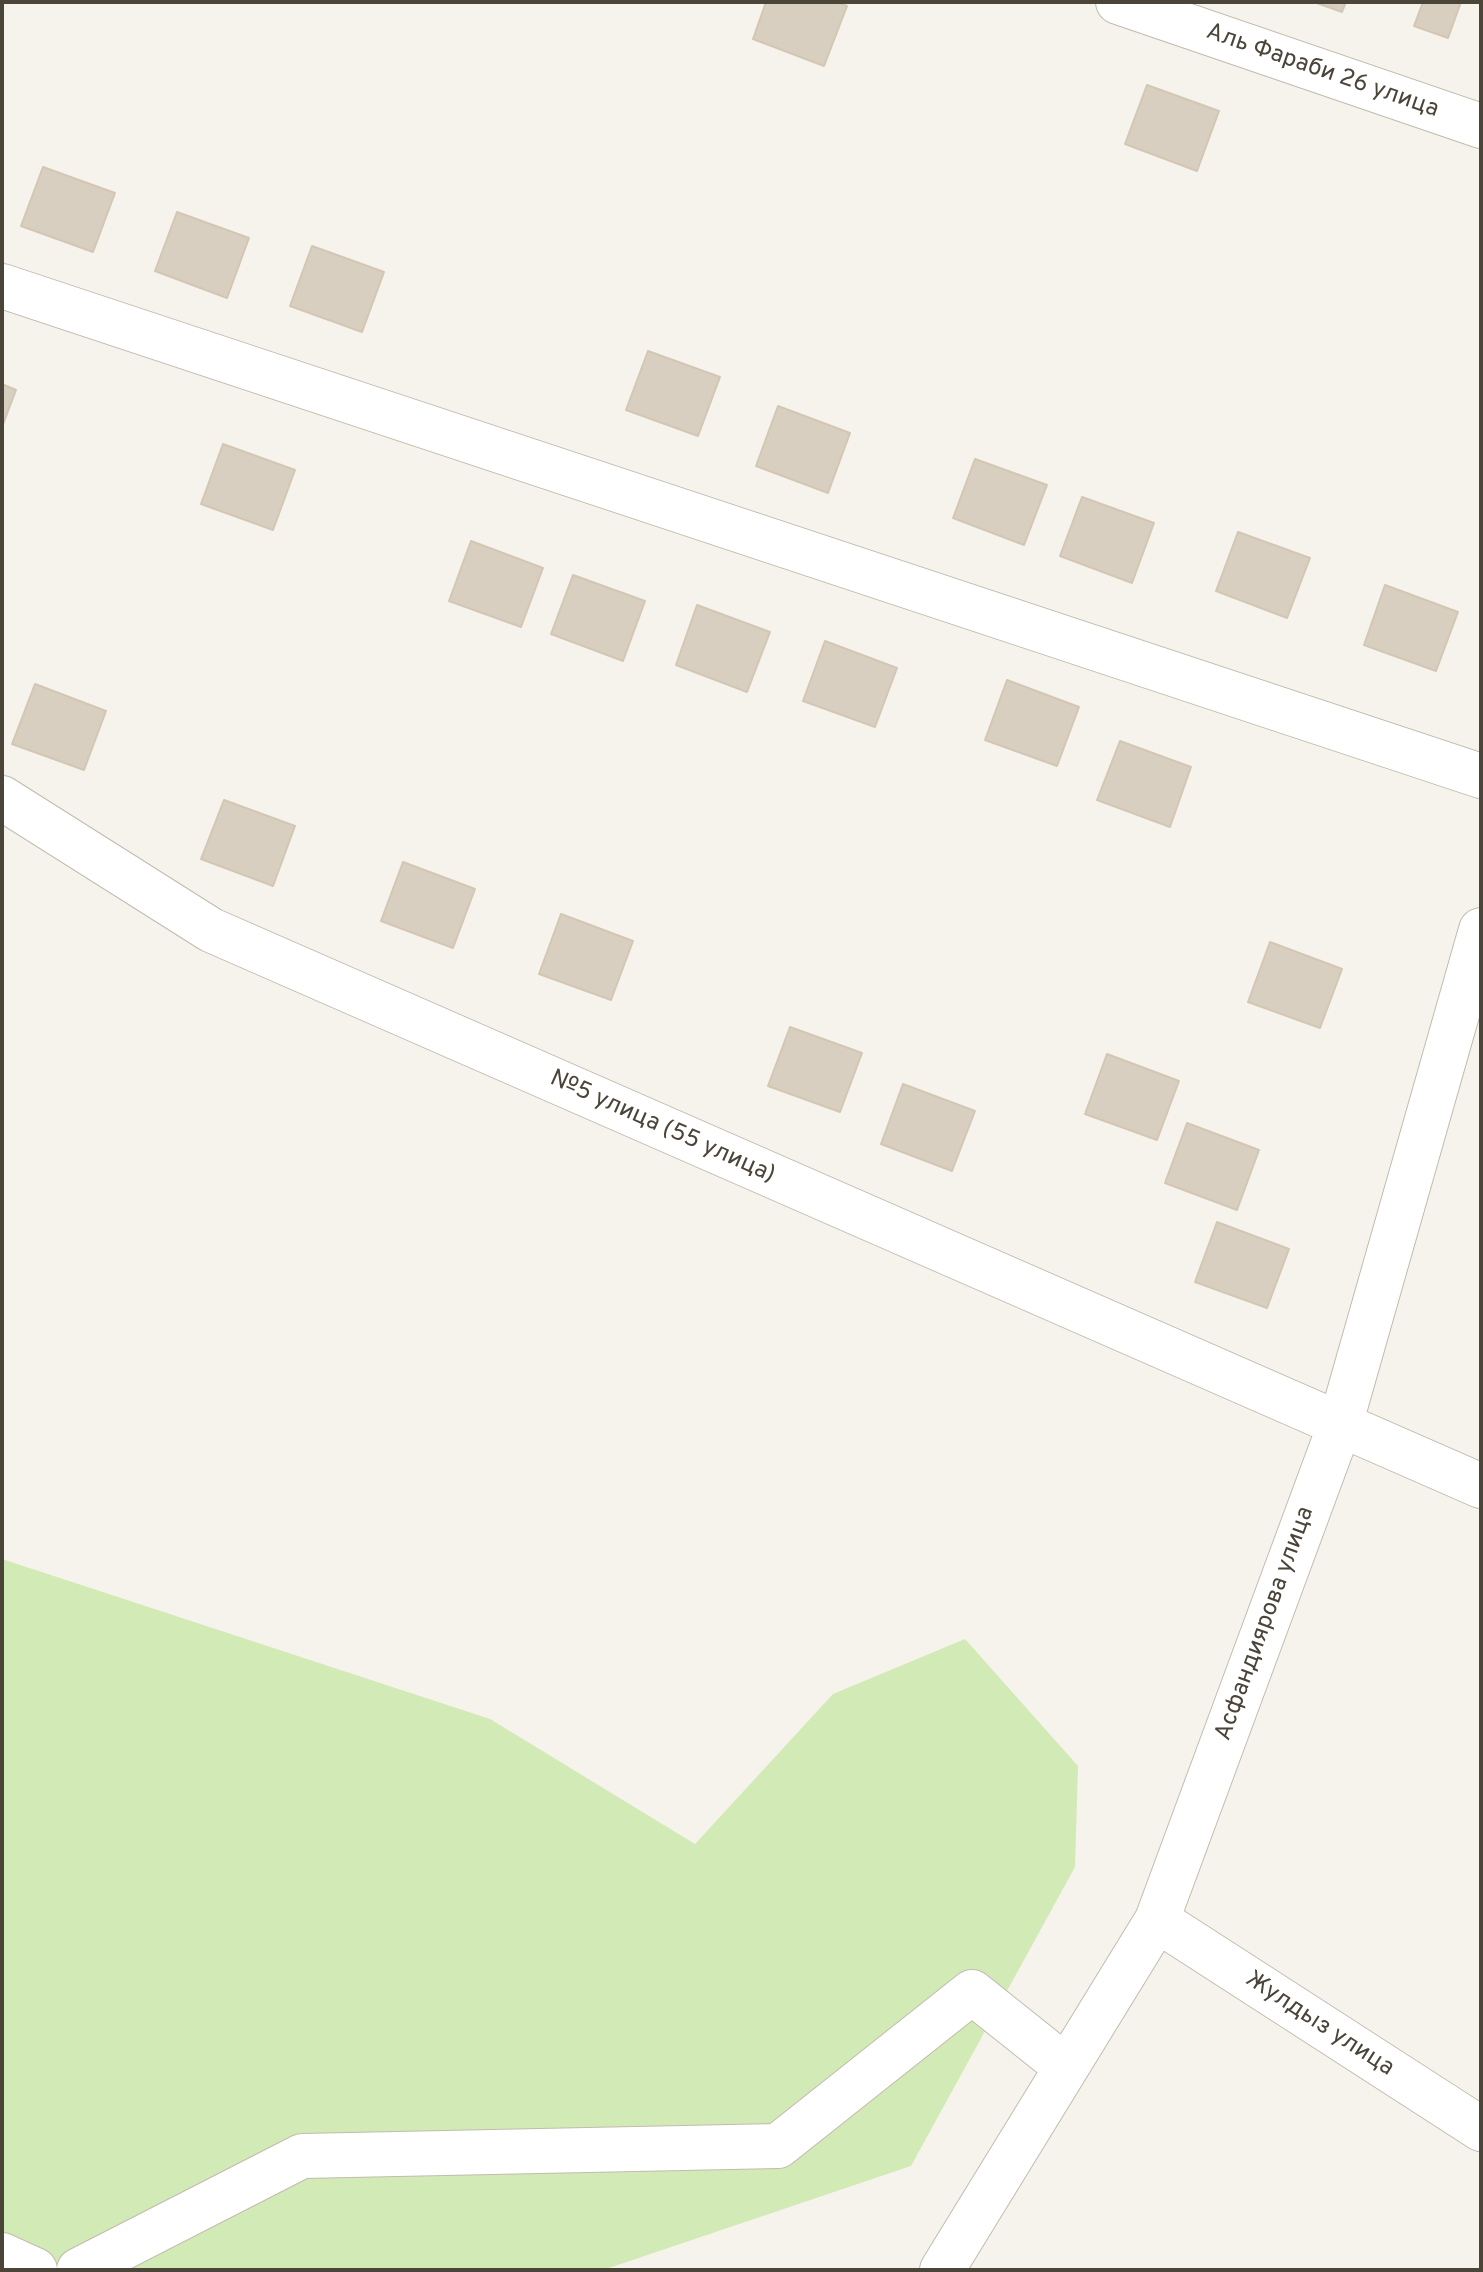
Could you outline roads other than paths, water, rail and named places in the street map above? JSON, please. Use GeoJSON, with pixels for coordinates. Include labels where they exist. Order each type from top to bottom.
{"type":"FeatureCollection","features":[{"type":"Feature","properties":{"kind":"street","name":"Аль Фараби 26 улица"},"geometry":{"type":"LineString","coordinates":[[1118,2],[1481,126]]}},
{"type":"Feature","properties":{"kind":"street"},"geometry":{"type":"LineString","coordinates":[[2,286],[1481,776]]}},
{"type":"Feature","properties":{"kind":"street","name":"№5 улица (55 улица)"},"geometry":{"type":"LineString","coordinates":[[2,798],[211,930],[1481,1486]]}},
{"type":"Feature","properties":{"kind":"street","name":"Асфандиярова улица"},"geometry":{"type":"LineString","coordinates":[[942,2270],[1157,1920],[1340,1425],[1481,930]]}},
{"type":"Feature","properties":{"kind":"street","name":"Жулдыз улица"},"geometry":{"type":"LineString","coordinates":[[1157,1920],[1481,2129]]}},
{"type":"Feature","properties":{"kind":"street"},"geometry":{"type":"LineString","coordinates":[[79,2270],[302,2156],[778,2146],[972,1992],[1066,2067]]}},
{"type":"Feature","properties":{"kind":"street"},"geometry":{"type":"LineString","coordinates":[[2,2255],[35,2270]]}}]}
